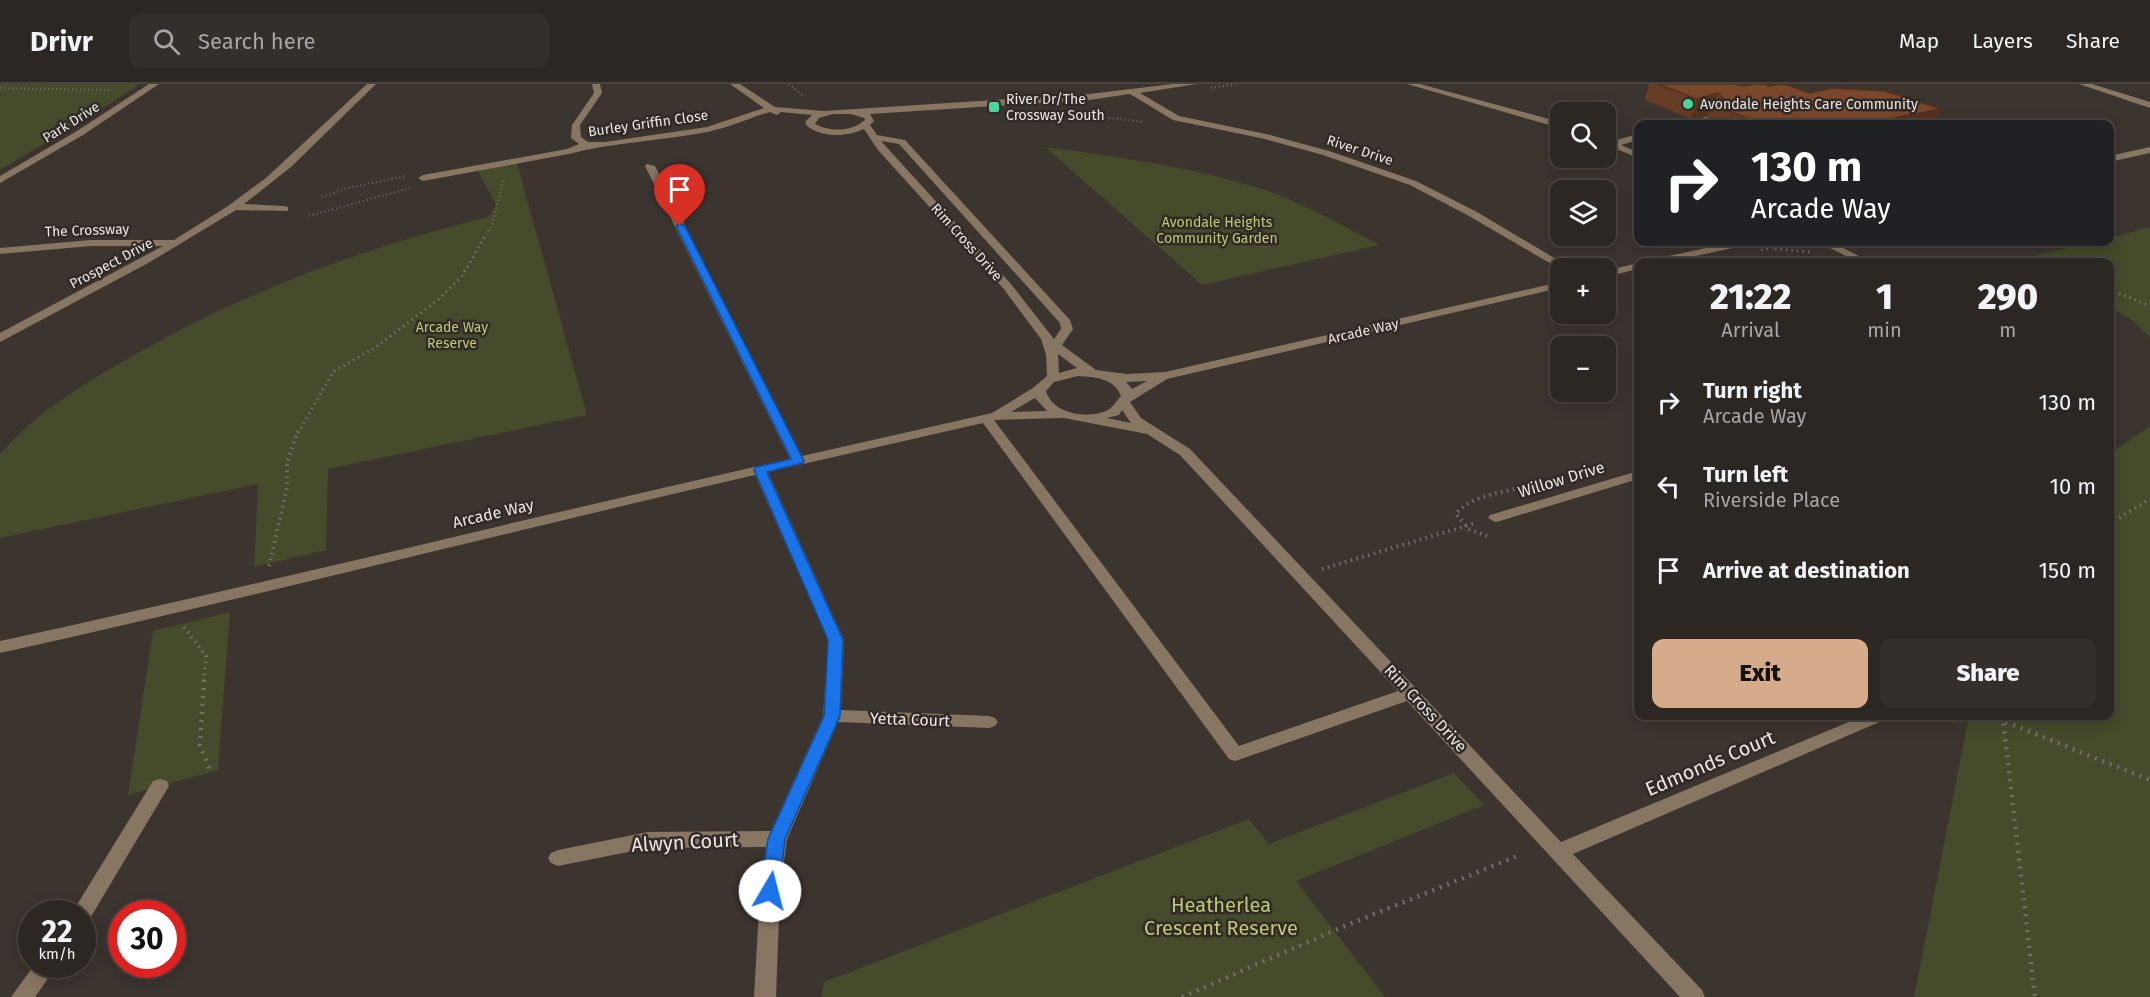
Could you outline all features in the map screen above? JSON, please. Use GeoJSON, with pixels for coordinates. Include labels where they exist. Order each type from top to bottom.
{"type":"FeatureCollection","features":[{"type":"Feature","properties":{"kind":"street","name":"Park Drive"},"geometry":{"type":"LineString","coordinates":[[0,180],[55,149],[155,84]]}},
{"type":"Feature","properties":{"kind":"street","name":"Prospect Drive"},"geometry":{"type":"LineString","coordinates":[[0,338],[147,261],[233,207],[310,145],[372,84]]}},
{"type":"Feature","properties":{"kind":"street"},"geometry":{"type":"LineString","coordinates":[[586,145],[576,138],[576,125],[598,93],[596,84]]}},
{"type":"Feature","properties":{"kind":"street","name":"Rim Cross Drive"},"geometry":{"type":"LineString","coordinates":[[734,84],[769,109],[811,126],[854,135],[881,148]]}},
{"type":"Feature","properties":{"kind":"street"},"geometry":{"type":"LineString","coordinates":[[769,109],[823,113],[842,110],[859,112],[1132,92],[1193,84]]}},
{"type":"Feature","properties":{"kind":"street"},"geometry":{"type":"LineString","coordinates":[[1412,84],[1550,122]]}},
{"type":"Feature","properties":{"kind":"street"},"geometry":{"type":"LineString","coordinates":[[2083,84],[2150,105]]}},
{"type":"Feature","properties":{"kind":"street","name":"River Drive"},"geometry":{"type":"LineString","coordinates":[[1132,92],[1176,118],[1266,137],[1326,153],[1413,183],[1473,214],[1550,259]]}},
{"type":"Feature","properties":{"kind":"street"},"geometry":{"type":"LineString","coordinates":[[834,132],[853,130],[907,108]]}},
{"type":"Feature","properties":{"kind":"street","name":"Burley Griffin Close"},"geometry":{"type":"LineString","coordinates":[[423,178],[569,151],[586,145],[605,145],[708,129],[769,109]]}},
{"type":"Feature","properties":{"kind":"street","name":"Rim Cross Drive"},"geometry":{"type":"LineString","coordinates":[[859,112],[868,116],[868,123],[881,148],[1007,286],[1052,342],[1070,358],[1122,384],[1131,416],[1148,430],[1185,452],[1694,997]]}},
{"type":"Feature","properties":{"kind":"street"},"geometry":{"type":"LineString","coordinates":[[811,126],[811,119],[823,113]]}},
{"type":"Feature","properties":{"kind":"street"},"geometry":{"type":"LineString","coordinates":[[1703,120],[1711,118]]}},
{"type":"Feature","properties":{"kind":"street"},"geometry":{"type":"LineString","coordinates":[[874,137],[902,142],[1066,322],[1067,329],[1052,342]]}},
{"type":"Feature","properties":{"kind":"street"},"geometry":{"type":"LineString","coordinates":[[1616,142],[1634,138]]}},
{"type":"Feature","properties":{"kind":"street"},"geometry":{"type":"LineString","coordinates":[[1616,146],[1634,153]]}},
{"type":"Feature","properties":{"kind":"street"},"geometry":{"type":"LineString","coordinates":[[2114,158],[2150,150]]}},
{"type":"Feature","properties":{"kind":"street"},"geometry":{"type":"LineString","coordinates":[[650,166],[798,461]]}},
{"type":"Feature","properties":{"kind":"street"},"geometry":{"type":"LineString","coordinates":[[233,207],[284,209]]}},
{"type":"Feature","properties":{"kind":"street","name":"The Crossway"},"geometry":{"type":"LineString","coordinates":[[0,251],[91,243],[174,243]]}},
{"type":"Feature","properties":{"kind":"street"},"geometry":{"type":"LineString","coordinates":[[1673,258],[1728,246]]}},
{"type":"Feature","properties":{"kind":"street"},"geometry":{"type":"LineString","coordinates":[[1832,246],[1857,258]]}},
{"type":"Feature","properties":{"kind":"street"},"geometry":{"type":"LineString","coordinates":[[1616,271],[1634,267]]}},
{"type":"Feature","properties":{"kind":"street","name":"Arcade Way"},"geometry":{"type":"LineString","coordinates":[[990,417],[1040,390],[1053,378],[1078,372],[1127,378],[1165,376],[1550,287]]}},
{"type":"Feature","properties":{"kind":"street","name":"Rim Cross Drive"},"geometry":{"type":"LineString","coordinates":[[1052,342],[1053,378]]}},
{"type":"Feature","properties":{"kind":"street","name":"Arcade Way"},"geometry":{"type":"LineString","coordinates":[[0,647],[188,606],[498,530],[990,417],[1061,415],[1086,418],[1110,414],[1126,400],[1165,376]]}},
{"type":"Feature","properties":{"kind":"street"},"geometry":{"type":"LineString","coordinates":[[1040,390],[1039,398],[1043,404],[1061,415]]}},
{"type":"Feature","properties":{"kind":"street"},"geometry":{"type":"LineString","coordinates":[[990,417],[1235,754],[1412,693]]}},
{"type":"Feature","properties":{"kind":"street","name":"Rim Cross Drive"},"geometry":{"type":"LineString","coordinates":[[1086,418],[1148,430]]}},
{"type":"Feature","properties":{"kind":"street"},"geometry":{"type":"LineString","coordinates":[[760,470],[836,640],[832,716],[777,839],[770,891],[765,997]]}},
{"type":"Feature","properties":{"kind":"street","name":"Willow Drive"},"geometry":{"type":"LineString","coordinates":[[1495,518],[1634,476]]}},
{"type":"Feature","properties":{"kind":"street","name":"Yetta Court"},"geometry":{"type":"LineString","coordinates":[[832,716],[989,722]]}},
{"type":"Feature","properties":{"kind":"street","name":"Edmonds Court"},"geometry":{"type":"LineString","coordinates":[[1560,851],[1869,720]]}},
{"type":"Feature","properties":{"kind":"street"},"geometry":{"type":"LineString","coordinates":[[91,900],[160,786]]}},
{"type":"Feature","properties":{"kind":"street","name":"Alwyn Court"},"geometry":{"type":"LineString","coordinates":[[558,858],[648,840],[777,839]]}},
{"type":"Feature","properties":{"kind":"street"},"geometry":{"type":"LineString","coordinates":[[22,997],[37,978]]}},
{"type":"Feature","properties":{"kind":"path"},"geometry":{"type":"LineString","coordinates":[[0,88],[114,90]]}},
{"type":"Feature","properties":{"kind":"path"},"geometry":{"type":"LineString","coordinates":[[269,565],[287,488],[287,462],[294,439],[333,372],[376,347],[409,324],[462,276],[492,225],[503,189],[503,164]]}},
{"type":"Feature","properties":{"kind":"path"},"geometry":{"type":"LineString","coordinates":[[322,197],[390,178],[411,176],[423,178]]}},
{"type":"Feature","properties":{"kind":"path"},"geometry":{"type":"LineString","coordinates":[[309,216],[416,186],[423,178]]}},
{"type":"Feature","properties":{"kind":"path"},"geometry":{"type":"LineString","coordinates":[[1768,249],[1799,250],[1817,254]]}},
{"type":"Feature","properties":{"kind":"path"},"geometry":{"type":"LineString","coordinates":[[1578,256],[1593,258]]}},
{"type":"Feature","properties":{"kind":"path"},"geometry":{"type":"LineString","coordinates":[[2114,291],[2150,306]]}},
{"type":"Feature","properties":{"kind":"path"},"geometry":{"type":"LineString","coordinates":[[2114,521],[2150,499]]}},
{"type":"Feature","properties":{"kind":"path"},"geometry":{"type":"LineString","coordinates":[[1301,575],[1495,518]]}},
{"type":"Feature","properties":{"kind":"path"},"geometry":{"type":"LineString","coordinates":[[182,621],[184,629],[206,656],[200,745],[211,772]]}},
{"type":"Feature","properties":{"kind":"path"},"geometry":{"type":"LineString","coordinates":[[2004,720],[2035,997]]}},
{"type":"Feature","properties":{"kind":"path"},"geometry":{"type":"LineString","coordinates":[[2009,720],[2150,780]]}},
{"type":"Feature","properties":{"kind":"path"},"geometry":{"type":"LineString","coordinates":[[1182,997],[1340,928],[1520,855]]}},
{"type":"Feature","properties":{"kind":"green space"},"geometry":{"type":"Polygon","coordinates":[[[0,84],[140,84],[0,170],[0,84]]]}},
{"type":"Feature","properties":{"kind":"green space","name":"Avondale Heights Community Garden"},"geometry":{"type":"Polygon","coordinates":[[[1045,147],[1128,159],[1236,181],[1307,208],[1379,245],[1202,285],[1045,147]]]}},
{"type":"Feature","properties":{"kind":"green space","name":"Arcade Way Reserve"},"geometry":{"type":"Polygon","coordinates":[[[517,163],[587,415],[328,469],[326,550],[254,567],[258,484],[0,538],[0,454],[31,423],[60,401],[110,369],[178,331],[263,291],[397,242],[488,217],[496,205],[478,171],[517,163]]]}},
{"type":"Feature","properties":{"kind":"green space"},"geometry":{"type":"Polygon","coordinates":[[[2150,227],[2150,338],[2133,321],[2114,309],[2114,258],[2025,258],[2076,246],[2114,246],[2114,237],[2150,227]]]}},
{"type":"Feature","properties":{"kind":"green space"},"geometry":{"type":"Polygon","coordinates":[[[2150,426],[2150,997],[1914,997],[1968,720],[2114,720],[2114,451],[2150,426]]]}},
{"type":"Feature","properties":{"kind":"green space"},"geometry":{"type":"Polygon","coordinates":[[[230,612],[218,770],[128,795],[153,631],[230,612]]]}},
{"type":"Feature","properties":{"kind":"green space","name":"Heatherlea Crescent Reserve"},"geometry":{"type":"Polygon","coordinates":[[[1454,773],[1484,805],[1296,881],[1385,997],[821,997],[824,982],[1249,819],[1269,844],[1454,773]]]}},
{"type":"Feature","properties":{"kind":"building"},"geometry":{"type":"Polygon","coordinates":[[[1658,84],[1743,86],[1763,84],[1769,86],[1784,84],[1810,93],[1832,88],[1885,91],[1941,109],[1882,120],[1752,120],[1711,104],[1722,101],[1723,98],[1718,93],[1697,99],[1658,84]]]}},
{"type":"Feature","properties":{"kind":"place","name":"Avondale Heights Care Community"},"geometry":{"type":"Point","coordinates":[1688,104]}},
{"type":"Feature","properties":{"kind":"place","name":"River Dr/The Crossway South"},"geometry":{"type":"Point","coordinates":[994,107]}},
{"type":"Feature","properties":{"kind":"route"},"geometry":{"type":"LineString","coordinates":[[680,226],[798,461],[760,470],[836,640],[832,716],[777,839],[770,891]]}}]}
